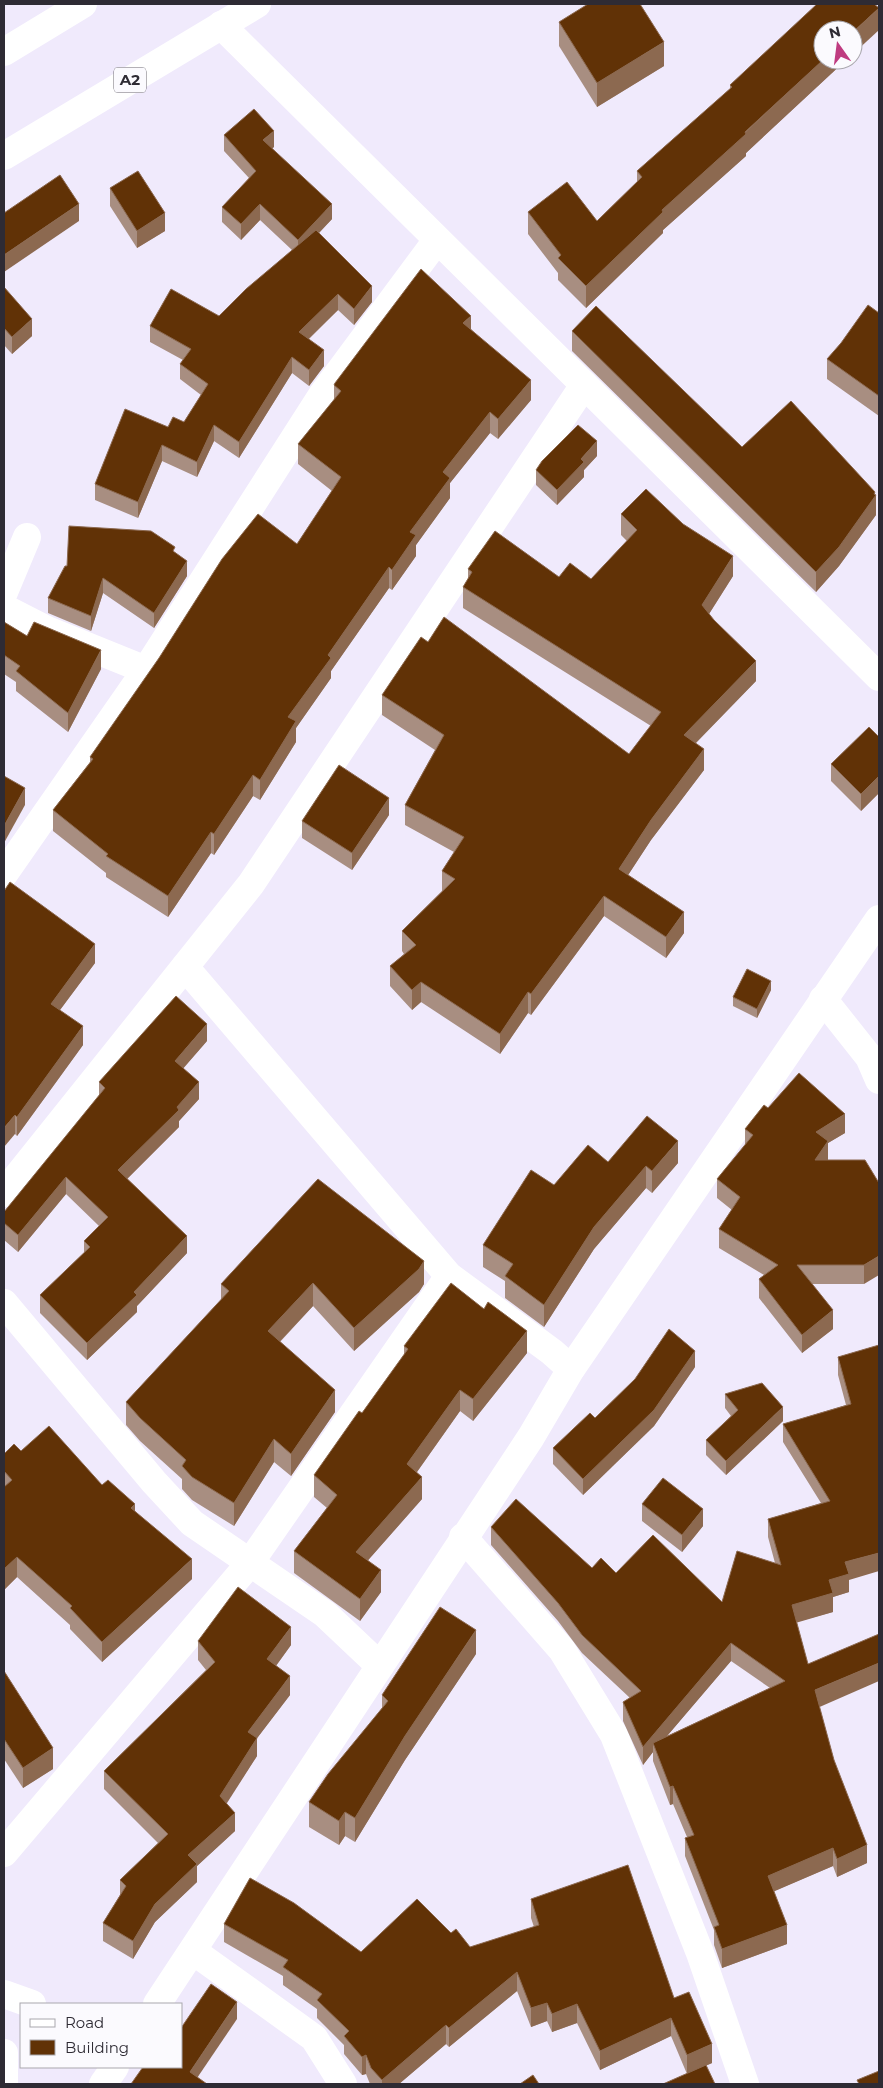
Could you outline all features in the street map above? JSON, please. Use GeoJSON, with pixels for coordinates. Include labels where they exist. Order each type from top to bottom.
{"type":"FeatureCollection","features":[{"type":"Feature","properties":{"kind":"main road"},"geometry":{"type":"LineString","coordinates":[[4,52],[83,4]]}},
{"type":"Feature","properties":{"kind":"main road","name":"A2"},"geometry":{"type":"LineString","coordinates":[[4,156],[257,4]]}},
{"type":"Feature","properties":{"kind":"main road"},"geometry":{"type":"LineString","coordinates":[[221,26],[879,677]]}},
{"type":"Feature","properties":{"kind":"main road"},"geometry":{"type":"LineString","coordinates":[[4,874],[146,670],[322,395],[437,240]]}},
{"type":"Feature","properties":{"kind":"main road"},"geometry":{"type":"LineString","coordinates":[[4,1193],[251,884],[584,385]]}},
{"type":"Feature","properties":{"kind":"main road"},"geometry":{"type":"LineString","coordinates":[[4,592],[27,537]]}},
{"type":"Feature","properties":{"kind":"main road"},"geometry":{"type":"LineString","coordinates":[[4,608],[47,630],[146,670]]}},
{"type":"Feature","properties":{"kind":"main road"},"geometry":{"type":"LineString","coordinates":[[159,2003],[530,1437],[571,1369],[879,919]]}},
{"type":"Feature","properties":{"kind":"main road"},"geometry":{"type":"LineString","coordinates":[[185,967],[449,1276],[552,1352],[571,1369]]}},
{"type":"Feature","properties":{"kind":"main road"},"geometry":{"type":"LineString","coordinates":[[823,1000],[869,1057],[879,1080]]}},
{"type":"Feature","properties":{"kind":"main road"},"geometry":{"type":"LineString","coordinates":[[4,1854],[249,1564],[449,1276]]}},
{"type":"Feature","properties":{"kind":"main road"},"geometry":{"type":"LineString","coordinates":[[4,1303],[154,1482],[192,1523],[249,1564],[325,1614],[380,1666]]}},
{"type":"Feature","properties":{"kind":"main road"},"geometry":{"type":"LineString","coordinates":[[463,1538],[562,1650],[614,1735],[700,1953],[745,2084]]}},
{"type":"Feature","properties":{"kind":"main road"},"geometry":{"type":"LineString","coordinates":[[193,1952],[314,2038],[343,2084]]}},
{"type":"Feature","properties":{"kind":"main road"},"geometry":{"type":"LineString","coordinates":[[4,1994],[29,2003]]}},
{"type":"Feature","properties":{"kind":"main road"},"geometry":{"type":"LineString","coordinates":[[4,2053],[4,2084]]}},
{"type":"Feature","properties":{"kind":"main road"},"geometry":{"type":"LineString","coordinates":[[104,2084],[114,2068]]}},
{"type":"Feature","properties":{"kind":"building"},"geometry":{"type":"Polygon","coordinates":[[[588,4],[640,4],[664,42],[597,83],[559,22],[588,4]]]}},
{"type":"Feature","properties":{"kind":"building"},"geometry":{"type":"Polygon","coordinates":[[[817,4],[874,4],[879,8],[863,23],[863,20],[813,20],[813,69],[745,132],[746,134],[662,210],[663,212],[586,286],[558,258],[561,255],[528,212],[567,182],[597,221],[642,177],[637,171],[732,87],[730,85],[817,4]]]}},
{"type":"Feature","properties":{"kind":"building"},"geometry":{"type":"Polygon","coordinates":[[[254,109],[274,131],[263,140],[332,204],[298,240],[260,204],[241,224],[222,207],[256,171],[224,135],[254,109]]]}},
{"type":"Feature","properties":{"kind":"building"},"geometry":{"type":"Polygon","coordinates":[[[138,171],[165,213],[137,231],[110,188],[138,171]]]}},
{"type":"Feature","properties":{"kind":"building"},"geometry":{"type":"Polygon","coordinates":[[[60,175],[79,204],[4,255],[4,213],[60,175]]]}},
{"type":"Feature","properties":{"kind":"building"},"geometry":{"type":"Polygon","coordinates":[[[316,230],[372,286],[354,309],[338,294],[299,332],[324,350],[309,370],[292,357],[239,442],[214,425],[197,462],[162,445],[138,502],[95,484],[125,409],[168,427],[173,417],[184,422],[208,384],[180,364],[191,349],[150,326],[171,289],[219,316],[246,289],[316,230]]]}},
{"type":"Feature","properties":{"kind":"building"},"geometry":{"type":"Polygon","coordinates":[[[421,269],[471,316],[463,323],[531,380],[498,419],[490,412],[443,472],[450,478],[410,532],[416,535],[392,570],[389,567],[328,655],[331,658],[288,717],[296,721],[260,780],[253,775],[214,834],[211,832],[168,896],[106,856],[108,854],[53,810],[93,759],[90,757],[159,658],[222,559],[258,514],[297,544],[341,477],[298,444],[341,391],[334,385],[335,383],[421,269]]]}},
{"type":"Feature","properties":{"kind":"building"},"geometry":{"type":"Polygon","coordinates":[[[4,287],[32,319],[12,337],[4,328],[4,287]]]}},
{"type":"Feature","properties":{"kind":"building"},"geometry":{"type":"Polygon","coordinates":[[[868,305],[879,313],[879,396],[827,359],[868,305]]]}},
{"type":"Feature","properties":{"kind":"building"},"geometry":{"type":"Polygon","coordinates":[[[596,306],[742,447],[791,401],[875,492],[874,494],[876,495],[839,547],[816,572],[572,331],[596,306]]]}},
{"type":"Feature","properties":{"kind":"building"},"geometry":{"type":"Polygon","coordinates":[[[578,425],[597,441],[581,459],[584,462],[557,490],[536,470],[542,461],[578,425]]]}},
{"type":"Feature","properties":{"kind":"building"},"geometry":{"type":"Polygon","coordinates":[[[646,489],[683,524],[733,556],[702,605],[714,620],[756,661],[684,735],[704,749],[651,820],[619,869],[684,912],[666,937],[604,896],[531,994],[528,992],[500,1034],[421,982],[412,990],[390,966],[416,945],[402,931],[455,879],[442,871],[464,837],[405,805],[444,735],[382,695],[421,637],[428,642],[444,617],[629,754],[661,712],[463,587],[472,572],[468,569],[495,531],[559,577],[570,563],[591,579],[637,530],[621,514],[646,489]]]}},
{"type":"Feature","properties":{"kind":"building"},"geometry":{"type":"Polygon","coordinates":[[[69,526],[151,531],[175,547],[173,551],[187,561],[154,613],[103,578],[91,616],[48,598],[65,566],[67,566],[69,526]]]}},
{"type":"Feature","properties":{"kind":"building"},"geometry":{"type":"Polygon","coordinates":[[[4,622],[27,636],[34,622],[101,650],[68,713],[16,671],[20,666],[4,655],[4,622]]]}},
{"type":"Feature","properties":{"kind":"building"},"geometry":{"type":"Polygon","coordinates":[[[869,727],[879,737],[879,776],[861,794],[831,764],[869,727]]]}},
{"type":"Feature","properties":{"kind":"building"},"geometry":{"type":"Polygon","coordinates":[[[339,765],[389,798],[352,853],[302,821],[339,765]]]}},
{"type":"Feature","properties":{"kind":"building"},"geometry":{"type":"Polygon","coordinates":[[[4,776],[25,788],[4,826],[4,776]]]}},
{"type":"Feature","properties":{"kind":"building"},"geometry":{"type":"Polygon","coordinates":[[[10,882],[95,944],[51,1004],[83,1026],[17,1117],[15,1115],[4,1128],[4,891],[10,882]]]}},
{"type":"Feature","properties":{"kind":"building"},"geometry":{"type":"Polygon","coordinates":[[[747,969],[771,981],[757,1009],[733,997],[747,969]]]}},
{"type":"Feature","properties":{"kind":"building"},"geometry":{"type":"Polygon","coordinates":[[[176,996],[207,1024],[175,1061],[199,1082],[177,1107],[179,1110],[118,1170],[187,1236],[134,1292],[137,1295],[87,1343],[40,1295],[90,1247],[84,1241],[108,1217],[66,1177],[18,1235],[4,1223],[4,1212],[105,1088],[99,1082],[176,996]]]}},
{"type":"Feature","properties":{"kind":"building"},"geometry":{"type":"Polygon","coordinates":[[[799,1073],[845,1114],[816,1132],[828,1141],[815,1160],[865,1160],[879,1183],[879,1256],[864,1265],[797,1265],[833,1310],[802,1335],[759,1279],[778,1265],[719,1229],[740,1197],[717,1179],[753,1135],[745,1129],[764,1105],[768,1108],[799,1073]]]}},
{"type":"Feature","properties":{"kind":"building"},"geometry":{"type":"Polygon","coordinates":[[[647,1116],[678,1141],[652,1171],[646,1166],[594,1227],[544,1305],[505,1276],[513,1264],[483,1245],[531,1170],[554,1185],[588,1145],[608,1162],[647,1116]]]}},
{"type":"Feature","properties":{"kind":"building"},"geometry":{"type":"Polygon","coordinates":[[[318,1179],[424,1261],[419,1269],[354,1328],[313,1283],[268,1331],[335,1390],[291,1454],[274,1439],[234,1503],[192,1477],[182,1466],[186,1460],[140,1418],[126,1402],[229,1291],[221,1284],[318,1179]]]}},
{"type":"Feature","properties":{"kind":"building"},"geometry":{"type":"Polygon","coordinates":[[[451,1283],[484,1309],[488,1302],[527,1331],[473,1399],[460,1390],[407,1464],[422,1477],[356,1552],[381,1570],[360,1599],[294,1551],[337,1495],[314,1475],[359,1411],[362,1413],[408,1349],[404,1346],[451,1283]]]}},
{"type":"Feature","properties":{"kind":"building"},"geometry":{"type":"Polygon","coordinates":[[[669,1329],[695,1351],[654,1410],[583,1479],[553,1448],[590,1413],[595,1418],[635,1379],[669,1329]]]}},
{"type":"Feature","properties":{"kind":"building"},"geometry":{"type":"Polygon","coordinates":[[[879,1345],[879,1553],[845,1562],[849,1574],[829,1580],[833,1593],[792,1605],[808,1664],[879,1634],[879,1663],[815,1690],[834,1760],[867,1845],[837,1859],[833,1848],[768,1876],[787,1925],[722,1949],[714,1927],[719,1925],[685,1838],[694,1835],[673,1786],[670,1787],[653,1743],[785,1681],[731,1643],[643,1747],[623,1702],[641,1691],[582,1635],[558,1603],[491,1527],[516,1499],[592,1568],[601,1558],[616,1573],[653,1535],[722,1602],[737,1551],[781,1565],[768,1519],[830,1501],[783,1424],[851,1404],[838,1357],[879,1345]]]}},
{"type":"Feature","properties":{"kind":"building"},"geometry":{"type":"Polygon","coordinates":[[[762,1383],[783,1407],[726,1461],[706,1440],[738,1410],[725,1394],[762,1383]]]}},
{"type":"Feature","properties":{"kind":"building"},"geometry":{"type":"Polygon","coordinates":[[[49,1426],[102,1485],[108,1480],[135,1504],[131,1508],[192,1559],[102,1642],[70,1608],[72,1606],[17,1557],[4,1569],[4,1487],[12,1480],[4,1471],[4,1454],[14,1444],[21,1451],[49,1426]]]}},
{"type":"Feature","properties":{"kind":"building"},"geometry":{"type":"Polygon","coordinates":[[[663,1478],[703,1509],[682,1535],[642,1504],[663,1478]]]}},
{"type":"Feature","properties":{"kind":"building"},"geometry":{"type":"Polygon","coordinates":[[[238,1587],[291,1627],[267,1659],[290,1676],[248,1732],[257,1738],[220,1796],[235,1813],[188,1855],[197,1864],[155,1904],[133,1941],[103,1923],[126,1886],[120,1880],[168,1834],[104,1771],[215,1662],[198,1641],[238,1587]]]}},
{"type":"Feature","properties":{"kind":"building"},"geometry":{"type":"Polygon","coordinates":[[[440,1607],[476,1630],[405,1736],[355,1818],[345,1812],[339,1821],[309,1802],[328,1774],[388,1701],[382,1695],[440,1607]]]}},
{"type":"Feature","properties":{"kind":"building"},"geometry":{"type":"Polygon","coordinates":[[[4,1671],[53,1748],[23,1768],[4,1739],[4,1671]]]}},
{"type":"Feature","properties":{"kind":"building"},"geometry":{"type":"Polygon","coordinates":[[[628,1865],[674,1998],[689,1992],[712,2044],[687,2055],[671,2018],[600,2051],[577,2004],[552,2014],[547,2003],[531,2008],[517,1972],[449,2028],[446,2025],[382,2080],[371,2068],[366,2055],[362,2057],[344,2036],[349,2031],[317,2000],[322,1994],[283,1967],[288,1960],[224,1924],[250,1878],[294,1903],[361,1952],[417,1899],[451,1933],[456,1929],[470,1947],[539,1925],[531,1899],[628,1865]]]}},
{"type":"Feature","properties":{"kind":"building"},"geometry":{"type":"Polygon","coordinates":[[[211,1984],[237,2002],[190,2072],[207,2084],[131,2084],[142,2068],[182,2068],[182,2027],[211,1984]]]}},
{"type":"Feature","properties":{"kind":"building"},"geometry":{"type":"Polygon","coordinates":[[[706,2065],[715,2084],[663,2084],[706,2065]]]}},
{"type":"Feature","properties":{"kind":"building"},"geometry":{"type":"Polygon","coordinates":[[[879,2071],[879,2084],[859,2084],[857,2080],[879,2071]]]}},
{"type":"Feature","properties":{"kind":"building"},"geometry":{"type":"Polygon","coordinates":[[[533,2075],[539,2084],[520,2084],[533,2075]]]}}]}
